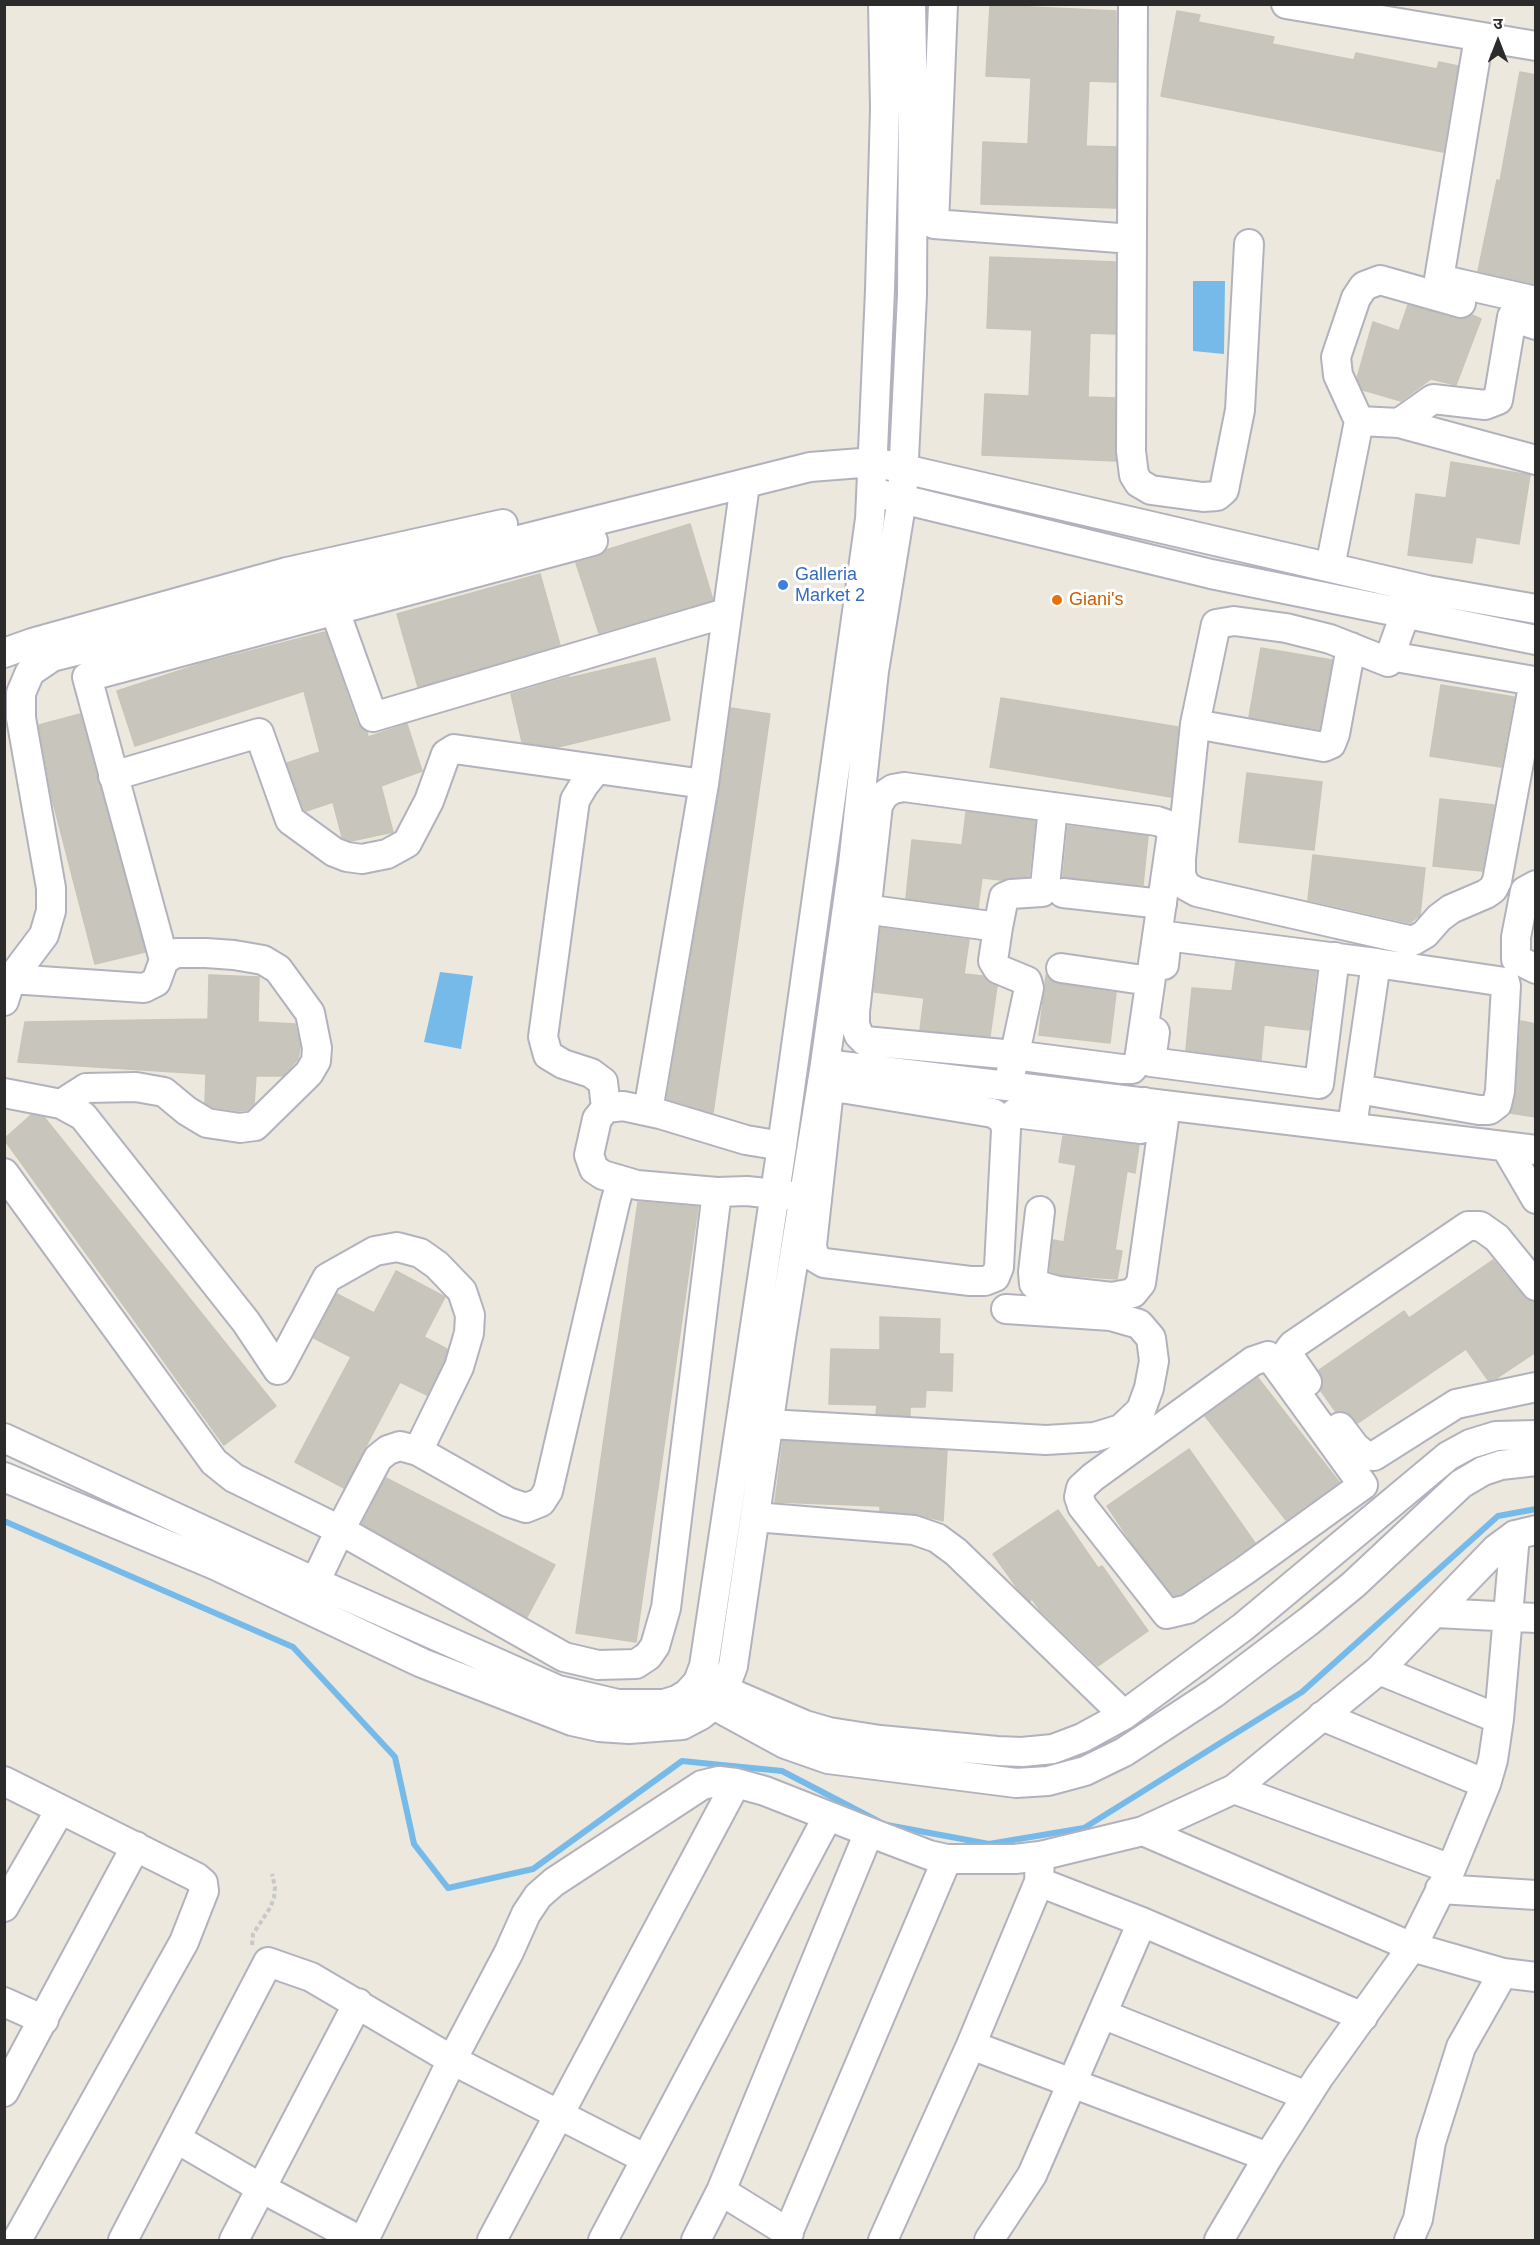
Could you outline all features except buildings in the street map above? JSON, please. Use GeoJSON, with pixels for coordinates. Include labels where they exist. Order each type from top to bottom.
{"type":"FeatureCollection","features":[{"type":"Feature","properties":{"kind":"street"},"geometry":{"type":"LineString","coordinates":[[884,4],[884,120],[873,492],[782,1146],[704,1666],[707,1691],[785,1744],[828,1759],[1016,1783],[1048,1780],[1085,1771],[1124,1752],[1214,1693],[1309,1622],[1353,1585],[1461,1484],[1483,1471],[1501,1465],[1536,1461]]}},
{"type":"Feature","properties":{"kind":"street"},"geometry":{"type":"LineString","coordinates":[[911,4],[923,223]]}},
{"type":"Feature","properties":{"kind":"street"},"geometry":{"type":"LineString","coordinates":[[825,1064],[974,1096],[1004,1120],[1006,1130],[999,1267],[995,1277],[985,1281],[970,1281],[824,1263],[814,1257],[810,1199],[825,1064],[857,908],[878,805],[884,795],[894,789],[904,788],[1157,821],[1166,824],[1172,833],[1139,1060],[1132,1069],[865,1041],[859,1035],[855,1025],[857,908],[874,671],[902,499],[912,296],[923,223],[943,4]]}},
{"type":"Feature","properties":{"kind":"street"},"geometry":{"type":"LineString","coordinates":[[1133,4],[1131,451],[1134,475],[1139,483],[1151,490],[1203,497],[1217,496],[1224,490],[1240,410],[1249,244]]}},
{"type":"Feature","properties":{"kind":"street"},"geometry":{"type":"LineString","coordinates":[[1286,4],[1536,46]]}},
{"type":"Feature","properties":{"kind":"street"},"geometry":{"type":"LineString","coordinates":[[1479,37],[1439,279],[1536,301]]}},
{"type":"Feature","properties":{"kind":"street"},"geometry":{"type":"LineString","coordinates":[[923,223],[1132,239]]}},
{"type":"Feature","properties":{"kind":"street"},"geometry":{"type":"LineString","coordinates":[[1330,567],[1359,421],[1338,375],[1336,357],[1356,298],[1364,286],[1380,280],[1524,321],[1498,400],[1485,405],[1432,399],[1399,423]]}},
{"type":"Feature","properties":{"kind":"street"},"geometry":{"type":"LineString","coordinates":[[1359,421],[1399,423],[1536,459]]}},
{"type":"Feature","properties":{"kind":"street"},"geometry":{"type":"LineString","coordinates":[[8,990],[144,988],[156,982],[164,960],[87,677],[335,611],[743,493],[818,465],[874,452]]}},
{"type":"Feature","properties":{"kind":"street"},"geometry":{"type":"LineString","coordinates":[[4,653],[32,643],[287,572],[874,452],[904,468],[957,482],[1427,590],[1536,609]]}},
{"type":"Feature","properties":{"kind":"street"},"geometry":{"type":"LineString","coordinates":[[873,492],[1211,574],[1536,640]]}},
{"type":"Feature","properties":{"kind":"street"},"geometry":{"type":"LineString","coordinates":[[648,1111],[704,784],[743,493]]}},
{"type":"Feature","properties":{"kind":"street"},"geometry":{"type":"LineString","coordinates":[[8,990],[44,936],[51,911],[51,888],[21,718],[21,693],[30,672],[52,657],[743,493]]}},
{"type":"Feature","properties":{"kind":"street"},"geometry":{"type":"LineString","coordinates":[[1211,574],[1214,540]]}},
{"type":"Feature","properties":{"kind":"street"},"geometry":{"type":"LineString","coordinates":[[335,611],[373,717],[726,613]]}},
{"type":"Feature","properties":{"kind":"street"},"geometry":{"type":"LineString","coordinates":[[1390,656],[1534,681],[1497,881],[1492,889],[1486,894],[1451,909],[1439,918],[1425,934],[1413,940],[1197,892],[1186,886],[1181,875],[1181,860],[1195,724],[1216,624],[1234,621],[1260,624],[1330,639],[1389,662],[1390,656],[1405,614]]}},
{"type":"Feature","properties":{"kind":"street"},"geometry":{"type":"LineString","coordinates":[[1195,724],[1324,747],[1331,744],[1335,734],[1351,647]]}},
{"type":"Feature","properties":{"kind":"street"},"geometry":{"type":"LineString","coordinates":[[113,776],[259,732],[290,820],[334,852],[362,859],[387,854],[407,843],[429,801],[446,754],[454,749],[704,784]]}},
{"type":"Feature","properties":{"kind":"street"},"geometry":{"type":"LineString","coordinates":[[597,769],[575,800],[543,1037],[548,1055],[563,1064],[591,1073],[603,1082],[606,1108]]}},
{"type":"Feature","properties":{"kind":"street"},"geometry":{"type":"LineString","coordinates":[[1018,1096],[1024,1056],[1029,988],[1027,981],[998,969],[993,961],[1004,897],[1011,894],[1042,892],[1045,886],[1053,807]]}},
{"type":"Feature","properties":{"kind":"street"},"geometry":{"type":"LineString","coordinates":[[1536,885],[1525,891],[1516,937],[1516,959],[1536,969]]}},
{"type":"Feature","properties":{"kind":"street"},"geometry":{"type":"LineString","coordinates":[[1063,893],[1161,904]]}},
{"type":"Feature","properties":{"kind":"street"},"geometry":{"type":"LineString","coordinates":[[857,908],[998,927]]}},
{"type":"Feature","properties":{"kind":"street"},"geometry":{"type":"LineString","coordinates":[[1319,1084],[1151,1062],[1167,936],[1335,957],[1505,982],[1500,1090],[1497,1104],[1489,1110],[1358,1089]]}},
{"type":"Feature","properties":{"kind":"street"},"geometry":{"type":"LineString","coordinates":[[61,1104],[86,1088],[136,1087],[164,1092],[187,1111],[207,1123],[240,1128],[255,1126],[309,1073],[316,1061],[317,1048],[310,1013],[278,969],[262,960],[206,952],[176,953],[164,960]]}},
{"type":"Feature","properties":{"kind":"street"},"geometry":{"type":"LineString","coordinates":[[1314,1123],[1335,957]]}},
{"type":"Feature","properties":{"kind":"street"},"geometry":{"type":"LineString","coordinates":[[1352,1127],[1376,963]]}},
{"type":"Feature","properties":{"kind":"street"},"geometry":{"type":"LineString","coordinates":[[1061,968],[1150,981]]}},
{"type":"Feature","properties":{"kind":"street"},"geometry":{"type":"LineString","coordinates":[[4,1477],[215,1565],[309,1594],[558,1690],[618,1704],[664,1704],[707,1691],[733,1666],[769,1424],[831,1091],[842,1088],[974,1096],[1018,1096],[1153,1117],[1314,1123],[1536,1149]]}},
{"type":"Feature","properties":{"kind":"street"},"geometry":{"type":"LineString","coordinates":[[4,1093],[61,1104],[82,1116],[246,1322],[278,1370],[327,1278],[375,1251],[397,1247],[420,1253],[437,1265],[462,1291],[470,1315],[459,1367],[418,1451]]}},
{"type":"Feature","properties":{"kind":"street"},"geometry":{"type":"LineString","coordinates":[[782,1146],[746,1140],[648,1111],[623,1106],[606,1108],[597,1119],[589,1155],[594,1169],[621,1182],[717,1192],[775,1193],[810,1199]]}},
{"type":"Feature","properties":{"kind":"street"},"geometry":{"type":"LineString","coordinates":[[1040,1211],[1033,1272],[1034,1284],[1058,1290],[1112,1297],[1132,1293],[1141,1284],[1153,1117]]}},
{"type":"Feature","properties":{"kind":"street"},"geometry":{"type":"LineString","coordinates":[[1505,1146],[1536,1199]]}},
{"type":"Feature","properties":{"kind":"street"},"geometry":{"type":"LineString","coordinates":[[4,1173],[214,1462],[234,1478],[340,1530],[564,1657],[598,1665],[619,1666],[636,1664],[648,1656],[655,1646],[666,1608],[717,1192]]}},
{"type":"Feature","properties":{"kind":"street"},"geometry":{"type":"LineString","coordinates":[[309,1594],[378,1458],[388,1450],[400,1446],[418,1451],[508,1502],[526,1508],[541,1502],[548,1491],[621,1182]]}},
{"type":"Feature","properties":{"kind":"street"},"geometry":{"type":"LineString","coordinates":[[1536,1286],[1497,1238],[1480,1226],[1468,1226],[1289,1350],[1291,1359],[1355,1447],[1365,1455],[1374,1456],[1456,1404],[1536,1387]]}},
{"type":"Feature","properties":{"kind":"street"},"geometry":{"type":"LineString","coordinates":[[769,1424],[1046,1440],[1095,1437],[1121,1429],[1141,1410],[1149,1388],[1154,1361],[1151,1338],[1139,1324],[1111,1316],[1006,1309]]}},
{"type":"Feature","properties":{"kind":"street"},"geometry":{"type":"LineString","coordinates":[[1268,1356],[1363,1485],[1315,1519],[1188,1609],[1167,1614],[1082,1506],[1079,1497],[1081,1488],[1093,1477],[1253,1361],[1268,1356]]}},
{"type":"Feature","properties":{"kind":"street"},"geometry":{"type":"LineString","coordinates":[[1456,1404],[1470,1444]]}},
{"type":"Feature","properties":{"kind":"street"},"geometry":{"type":"LineString","coordinates":[[707,1691],[829,1732],[880,1740],[997,1751],[1022,1752],[1053,1749],[1082,1738],[1124,1715],[1267,1607],[1448,1456],[1470,1444],[1496,1436],[1536,1435]]}},
{"type":"Feature","properties":{"kind":"street"},"geometry":{"type":"LineString","coordinates":[[4,1438],[309,1594]]}},
{"type":"Feature","properties":{"kind":"street"},"geometry":{"type":"LineString","coordinates":[[755,1517],[914,1530],[937,1538],[956,1552],[1124,1715]]}},
{"type":"Feature","properties":{"kind":"street"},"geometry":{"type":"LineString","coordinates":[[1315,1519],[1336,1550]]}},
{"type":"Feature","properties":{"kind":"street"},"geometry":{"type":"LineString","coordinates":[[883,2241],[972,2045],[1040,1869],[1143,1831],[1234,1789],[1379,1670],[1496,1549],[1525,1532]]}},
{"type":"Feature","properties":{"kind":"street"},"geometry":{"type":"LineString","coordinates":[[1219,2241],[1307,2096],[1412,1947],[1446,1879],[1486,1784],[1493,1760],[1499,1719],[1522,1618],[1525,1532]]}},
{"type":"Feature","properties":{"kind":"street"},"geometry":{"type":"LineString","coordinates":[[1244,1571],[1267,1607]]}},
{"type":"Feature","properties":{"kind":"street"},"geometry":{"type":"LineString","coordinates":[[1436,1613],[1522,1618]]}},
{"type":"Feature","properties":{"kind":"street"},"geometry":{"type":"LineString","coordinates":[[1379,1670],[1499,1719]]}},
{"type":"Feature","properties":{"kind":"street"},"geometry":{"type":"LineString","coordinates":[[1322,1716],[1486,1784]]}},
{"type":"Feature","properties":{"kind":"street"},"geometry":{"type":"LineString","coordinates":[[4,1781],[196,1877],[203,1883],[204,1891],[184,1942],[17,2241]]}},
{"type":"Feature","properties":{"kind":"street"},"geometry":{"type":"LineString","coordinates":[[364,2241],[452,2060],[509,1952],[526,1914],[538,1896],[554,1882],[702,1785],[719,1781],[765,1791],[929,1855],[947,1859],[1015,1859],[1040,1869],[1142,1922],[1363,2017]]}},
{"type":"Feature","properties":{"kind":"street"},"geometry":{"type":"LineString","coordinates":[[492,2241],[736,1783]]}},
{"type":"Feature","properties":{"kind":"street"},"geometry":{"type":"LineString","coordinates":[[1234,1789],[1446,1879],[1536,1895]]}},
{"type":"Feature","properties":{"kind":"street"},"geometry":{"type":"LineString","coordinates":[[4,1907],[60,1810]]}},
{"type":"Feature","properties":{"kind":"street"},"geometry":{"type":"LineString","coordinates":[[603,2241],[828,1816]]}},
{"type":"Feature","properties":{"kind":"street"},"geometry":{"type":"LineString","coordinates":[[1143,1831],[1412,1947],[1503,1973],[1536,1977]]}},
{"type":"Feature","properties":{"kind":"street"},"geometry":{"type":"LineString","coordinates":[[696,2241],[721,2192],[869,1832]]}},
{"type":"Feature","properties":{"kind":"street"},"geometry":{"type":"LineString","coordinates":[[4,2092],[136,1845]]}},
{"type":"Feature","properties":{"kind":"street"},"geometry":{"type":"LineString","coordinates":[[721,2192],[787,2237],[947,1859]]}},
{"type":"Feature","properties":{"kind":"street"},"geometry":{"type":"LineString","coordinates":[[989,2241],[1032,2175],[1142,1922]]}},
{"type":"Feature","properties":{"kind":"street"},"geometry":{"type":"LineString","coordinates":[[123,2241],[268,1962],[311,1977],[452,2060],[646,2159]]}},
{"type":"Feature","properties":{"kind":"street"},"geometry":{"type":"LineString","coordinates":[[1409,2241],[1418,2219],[1431,2142],[1461,2047],[1503,1973]]}},
{"type":"Feature","properties":{"kind":"street"},"geometry":{"type":"LineString","coordinates":[[4,2002],[44,2020]]}},
{"type":"Feature","properties":{"kind":"street"},"geometry":{"type":"LineString","coordinates":[[234,2241],[358,2003]]}},
{"type":"Feature","properties":{"kind":"street"},"geometry":{"type":"LineString","coordinates":[[1102,2014],[1307,2096]]}},
{"type":"Feature","properties":{"kind":"street"},"geometry":{"type":"LineString","coordinates":[[972,2045],[1268,2157]]}},
{"type":"Feature","properties":{"kind":"street"},"geometry":{"type":"LineString","coordinates":[[177,2139],[359,2241]]}},
{"type":"Feature","properties":{"kind":"path"},"geometry":{"type":"LineString","coordinates":[[268,1962],[255,1955],[252,1944],[253,1934],[274,1898],[275,1887],[272,1874]]}},
{"type":"Feature","properties":{"kind":"water"},"geometry":{"type":"Polygon","coordinates":[[[1193,281],[1225,281],[1224,354],[1193,351],[1193,281]]]}},
{"type":"Feature","properties":{"kind":"water"},"geometry":{"type":"Polygon","coordinates":[[[440,972],[473,976],[461,1049],[424,1042],[440,972]]]}},
{"type":"Feature","properties":{"kind":"waterway"},"geometry":{"type":"LineString","coordinates":[[887,1825],[989,1844],[1084,1828],[1302,1692],[1498,1516],[1536,1509]]}},
{"type":"Feature","properties":{"kind":"waterway"},"geometry":{"type":"LineString","coordinates":[[4,1521],[293,1647],[395,1757],[414,1844],[448,1888],[533,1869],[682,1761],[782,1771],[878,1821]]}},
{"type":"Feature","properties":{"kind":"place","name":"Galleria Market 2"},"geometry":{"type":"Point","coordinates":[783,585]}},
{"type":"Feature","properties":{"kind":"place","name":"Giani's"},"geometry":{"type":"Point","coordinates":[1057,600]}}]}
